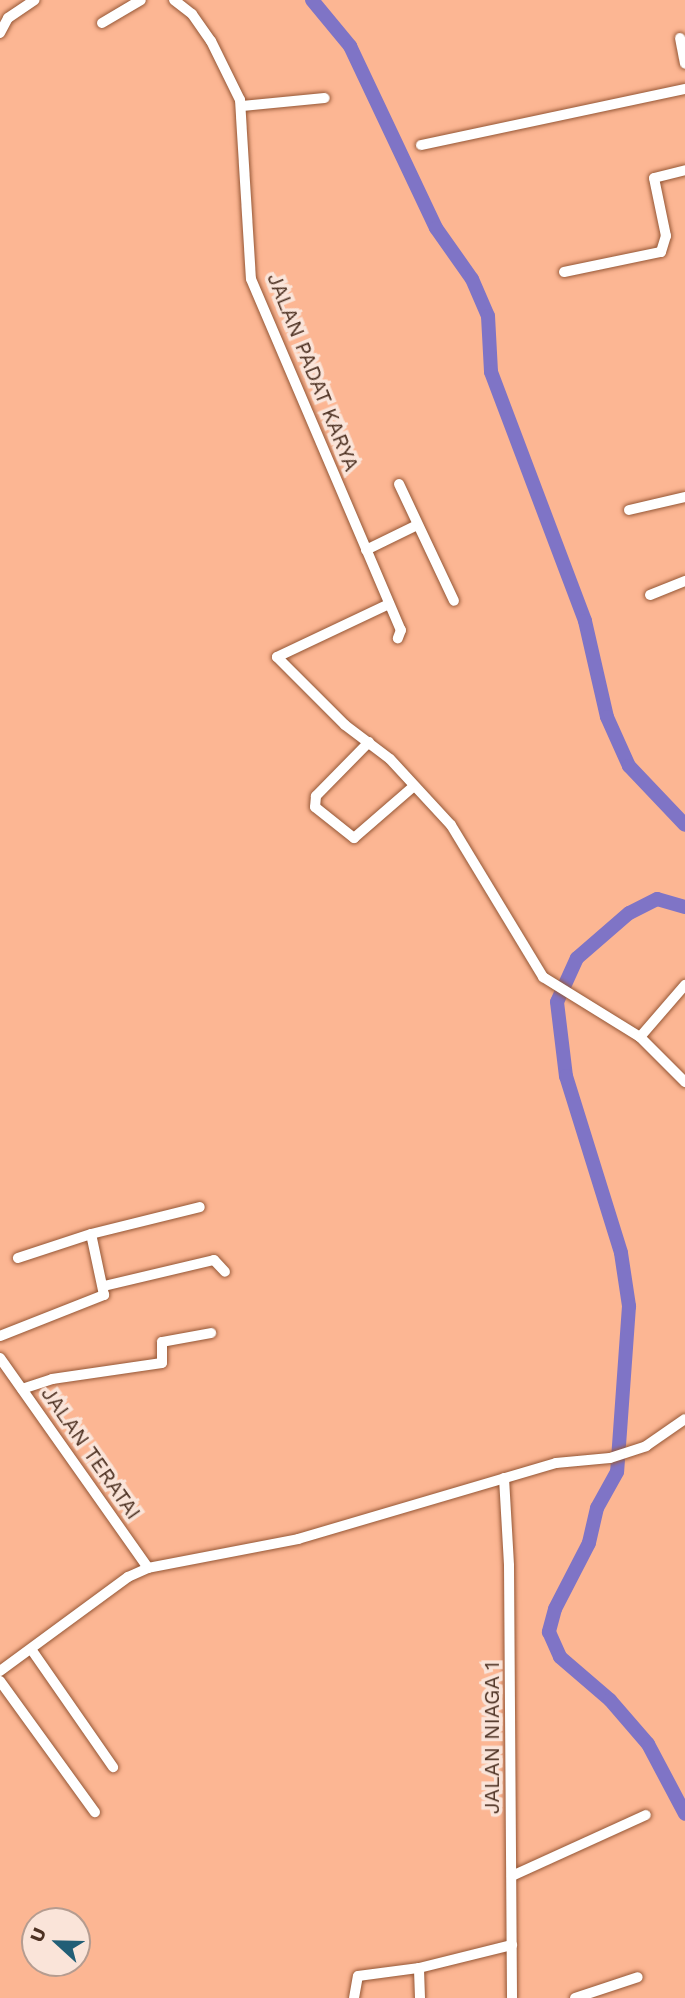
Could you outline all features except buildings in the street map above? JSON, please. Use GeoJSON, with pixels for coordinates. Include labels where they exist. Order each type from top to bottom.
{"type":"FeatureCollection","features":[{"type":"Feature","properties":{"kind":"street"},"geometry":{"type":"LineString","coordinates":[[0,33],[8,18],[35,0]]}},
{"type":"Feature","properties":{"kind":"street"},"geometry":{"type":"LineString","coordinates":[[102,23],[141,0]]}},
{"type":"Feature","properties":{"kind":"street","name":"JALAN PADAT KARYA"},"geometry":{"type":"LineString","coordinates":[[174,0],[192,15],[211,41],[242,106],[251,279],[401,630],[398,638]]}},
{"type":"Feature","properties":{"kind":"street"},"geometry":{"type":"LineString","coordinates":[[680,38],[685,64]]}},
{"type":"Feature","properties":{"kind":"street"},"geometry":{"type":"LineString","coordinates":[[421,145],[685,89]]}},
{"type":"Feature","properties":{"kind":"street"},"geometry":{"type":"LineString","coordinates":[[242,106],[325,98]]}},
{"type":"Feature","properties":{"kind":"street"},"geometry":{"type":"LineString","coordinates":[[564,272],[661,252],[666,236],[654,178],[685,170]]}},
{"type":"Feature","properties":{"kind":"street"},"geometry":{"type":"LineString","coordinates":[[399,484],[454,601]]}},
{"type":"Feature","properties":{"kind":"street"},"geometry":{"type":"LineString","coordinates":[[629,510],[685,497]]}},
{"type":"Feature","properties":{"kind":"street"},"geometry":{"type":"LineString","coordinates":[[366,550],[417,525]]}},
{"type":"Feature","properties":{"kind":"street"},"geometry":{"type":"LineString","coordinates":[[650,595],[685,581]]}},
{"type":"Feature","properties":{"kind":"street"},"geometry":{"type":"LineString","coordinates":[[389,604],[277,657],[315,698],[369,742],[451,825],[537,970],[551,985],[640,1037],[685,1082]]}},
{"type":"Feature","properties":{"kind":"street"},"geometry":{"type":"LineString","coordinates":[[369,742],[316,796],[315,807],[354,838],[414,786]]}},
{"type":"Feature","properties":{"kind":"street"},"geometry":{"type":"LineString","coordinates":[[640,1037],[685,985]]}},
{"type":"Feature","properties":{"kind":"street"},"geometry":{"type":"LineString","coordinates":[[18,1258],[92,1234],[200,1207]]}},
{"type":"Feature","properties":{"kind":"street"},"geometry":{"type":"LineString","coordinates":[[0,1336],[102,1298],[104,1286],[92,1234]]}},
{"type":"Feature","properties":{"kind":"street"},"geometry":{"type":"LineString","coordinates":[[104,1286],[214,1260],[225,1272]]}},
{"type":"Feature","properties":{"kind":"street"},"geometry":{"type":"LineString","coordinates":[[22,1389],[52,1378],[162,1363],[162,1342],[211,1333]]}},
{"type":"Feature","properties":{"kind":"street","name":"JALAN TERATAI"},"geometry":{"type":"LineString","coordinates":[[1,1361],[148,1568]]}},
{"type":"Feature","properties":{"kind":"street"},"geometry":{"type":"LineString","coordinates":[[0,1671],[128,1577],[148,1568],[298,1539],[571,1460],[610,1458],[636,1450],[685,1419]]}},
{"type":"Feature","properties":{"kind":"street","name":"JALAN NIAGA 1"},"geometry":{"type":"LineString","coordinates":[[504,1478],[509,1566],[512,1998]]}},
{"type":"Feature","properties":{"kind":"street"},"geometry":{"type":"LineString","coordinates":[[31,1649],[113,1768]]}},
{"type":"Feature","properties":{"kind":"street"},"geometry":{"type":"LineString","coordinates":[[0,1681],[95,1812]]}},
{"type":"Feature","properties":{"kind":"street"},"geometry":{"type":"LineString","coordinates":[[512,1876],[646,1815]]}},
{"type":"Feature","properties":{"kind":"street"},"geometry":{"type":"LineString","coordinates":[[354,1998],[358,1976],[419,1968],[512,1945]]}},
{"type":"Feature","properties":{"kind":"street"},"geometry":{"type":"LineString","coordinates":[[419,1968],[420,1998]]}},
{"type":"Feature","properties":{"kind":"street"},"geometry":{"type":"LineString","coordinates":[[575,1998],[638,1977]]}},
{"type":"Feature","properties":{"kind":"waterway"},"geometry":{"type":"LineString","coordinates":[[312,0],[350,46],[436,228],[472,279],[488,316],[491,372],[585,621],[607,717],[629,766],[685,825]]}},
{"type":"Feature","properties":{"kind":"waterway"},"geometry":{"type":"LineString","coordinates":[[685,907],[657,899],[629,913],[577,958],[557,1002],[566,1076],[621,1253],[629,1306],[617,1472],[597,1508],[589,1543],[555,1609],[549,1632],[560,1657],[610,1700],[648,1744],[685,1814]]}}]}
